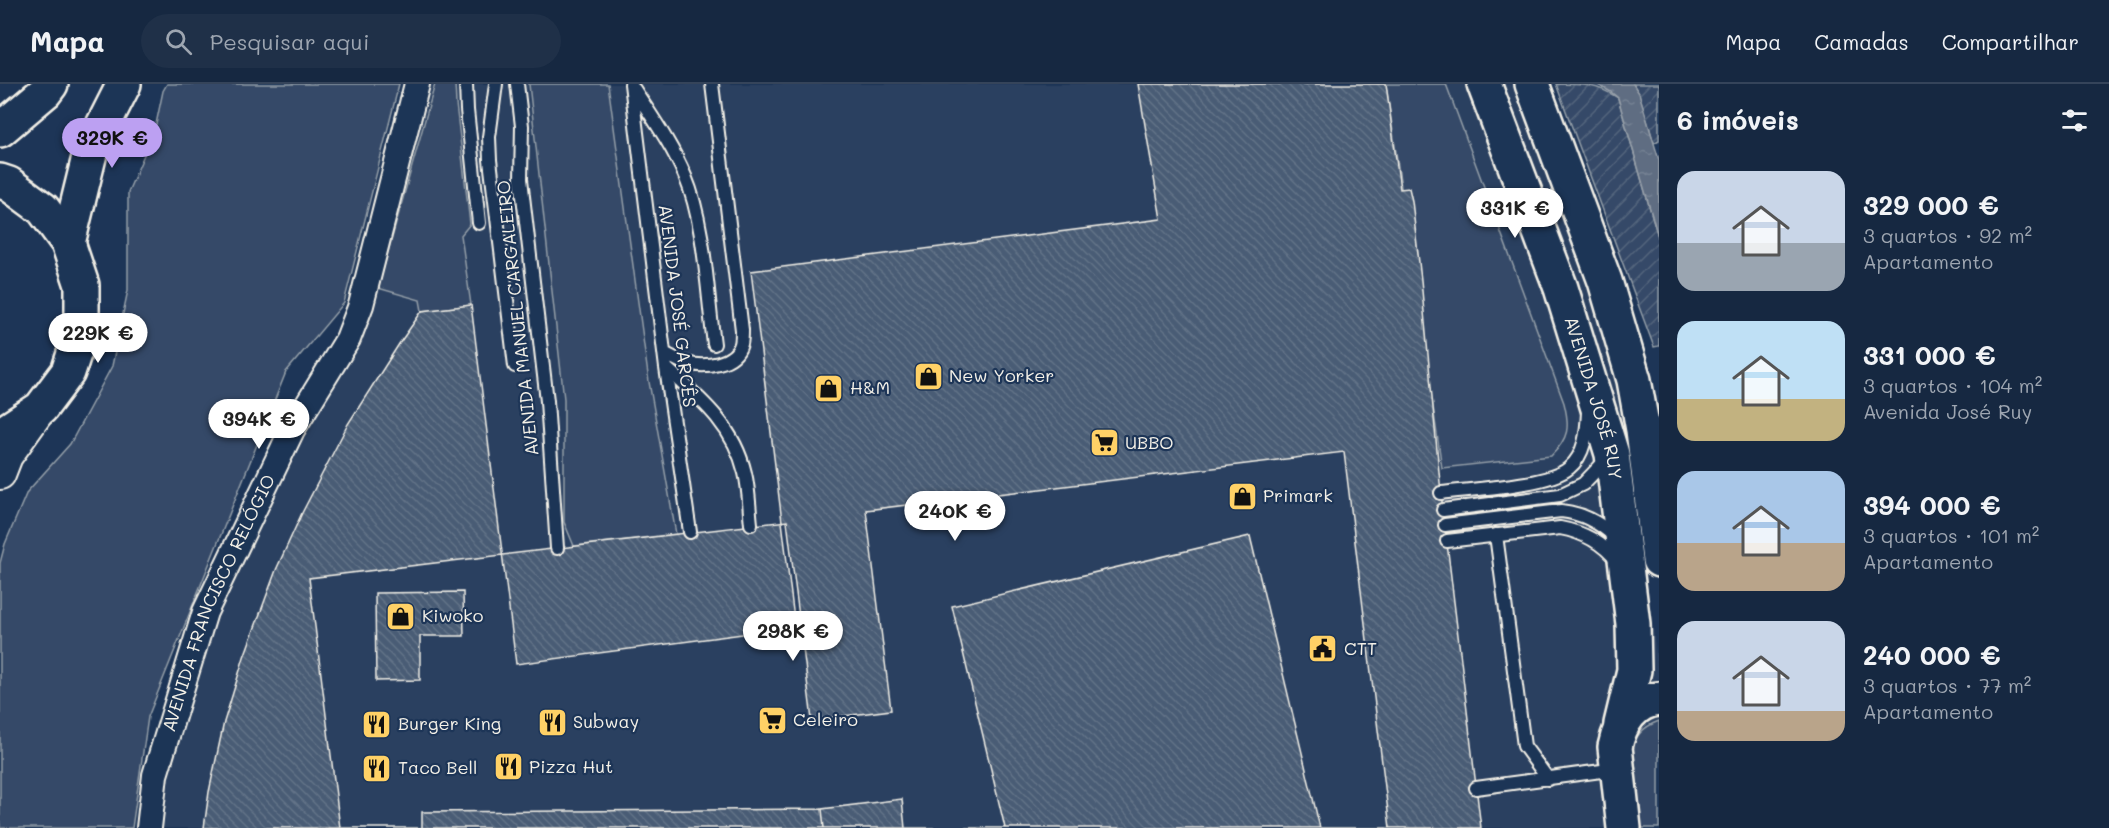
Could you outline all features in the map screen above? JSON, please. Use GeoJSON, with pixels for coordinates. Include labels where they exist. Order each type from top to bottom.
{"type":"FeatureCollection","features":[{"type":"Feature","properties":{"kind":"main road"},"geometry":{"type":"LineString","coordinates":[[0,130],[45,92],[51,84]]}},
{"type":"Feature","properties":{"kind":"main road"},"geometry":{"type":"LineString","coordinates":[[68,243],[91,148],[124,84]]}},
{"type":"Feature","properties":{"kind":"main road","name":"AVENIDA JOSÉ RUY"},"geometry":{"type":"LineString","coordinates":[[1484,84],[1561,288],[1612,454],[1633,624],[1635,670],[1615,747],[1624,828]]}},
{"type":"Feature","properties":{"kind":"main road","name":"AVENIDA JOSÉ RUY"},"geometry":{"type":"LineString","coordinates":[[1532,84],[1605,281],[1635,380],[1659,560]]}},
{"type":"Feature","properties":{"kind":"main road"},"geometry":{"type":"LineString","coordinates":[[0,182],[9,184],[43,209],[68,243],[82,285],[82,330],[68,372],[41,408],[0,435]]}},
{"type":"Feature","properties":{"kind":"main road"},"geometry":{"type":"LineString","coordinates":[[1621,724],[1630,712],[1642,704],[1659,699]]}},
{"type":"Feature","properties":{"kind":"street","name":"AVENIDA FRANCISCO RELÓGIO"},"geometry":{"type":"LineString","coordinates":[[149,828],[155,775],[205,612],[292,430],[348,339],[362,304],[417,84]]}},
{"type":"Feature","properties":{"kind":"street"},"geometry":{"type":"LineString","coordinates":[[0,474],[7,456],[41,408]]}},
{"type":"Feature","properties":{"kind":"lane"},"geometry":{"type":"LineString","coordinates":[[466,84],[479,223]]}},
{"type":"Feature","properties":{"kind":"lane"},"geometry":{"type":"LineString","coordinates":[[496,84],[489,137],[490,160],[515,366]]}},
{"type":"Feature","properties":{"kind":"lane","name":"AVENIDA MANUEL CARGALEIRO"},"geometry":{"type":"LineString","coordinates":[[517,84],[522,126],[521,179],[547,401],[556,548]]}},
{"type":"Feature","properties":{"kind":"lane"},"geometry":{"type":"LineString","coordinates":[[631,84],[665,137],[686,177],[695,207],[714,344]]}},
{"type":"Feature","properties":{"kind":"lane","name":"AVENIDA JOSÉ GARCÊS"},"geometry":{"type":"LineString","coordinates":[[631,84],[664,353],[690,532]]}},
{"type":"Feature","properties":{"kind":"lane"},"geometry":{"type":"LineString","coordinates":[[664,353],[684,363],[701,365],[720,363],[734,356],[741,345],[742,330],[712,84]]}},
{"type":"Feature","properties":{"kind":"lane"},"geometry":{"type":"LineString","coordinates":[[666,368],[709,406],[730,434],[746,475],[751,524]]}},
{"type":"Feature","properties":{"kind":"lane"},"geometry":{"type":"LineString","coordinates":[[1441,493],[1539,481],[1556,476],[1570,468],[1582,449],[1587,432],[1590,378]]}},
{"type":"Feature","properties":{"kind":"lane"},"geometry":{"type":"LineString","coordinates":[[1443,510],[1560,495],[1583,484],[1612,454]]}},
{"type":"Feature","properties":{"kind":"lane"},"geometry":{"type":"LineString","coordinates":[[1445,525],[1561,511],[1575,512],[1606,528],[1625,560]]}},
{"type":"Feature","properties":{"kind":"lane"},"geometry":{"type":"LineString","coordinates":[[1447,542],[1560,528],[1593,539],[1613,556],[1625,560]]}},
{"type":"Feature","properties":{"kind":"lane"},"geometry":{"type":"LineString","coordinates":[[1496,535],[1524,746],[1548,779]]}},
{"type":"Feature","properties":{"kind":"lane"},"geometry":{"type":"LineString","coordinates":[[1476,788],[1617,769]]}},
{"type":"Feature","properties":{"kind":"shaded area"},"geometry":{"type":"Polygon","coordinates":[[[167,84],[399,84],[344,303],[286,372],[148,717],[132,828],[0,828],[0,563],[5,544],[27,492],[70,444],[112,366],[128,290],[128,192],[155,129],[163,91],[167,84]]]}},
{"type":"Feature","properties":{"kind":"shaded area"},"geometry":{"type":"Polygon","coordinates":[[[417,84],[1515,84],[1590,290],[1610,351],[1625,409],[1659,675],[1659,828],[149,828],[205,612],[348,339],[417,84]]]}},
{"type":"Feature","properties":{"kind":"shaded area"},"geometry":{"type":"Polygon","coordinates":[[[435,84],[455,84],[470,224],[461,235],[471,305],[422,311],[420,300],[378,288],[435,84]]]}},
{"type":"Feature","properties":{"kind":"shaded area"},"geometry":{"type":"Polygon","coordinates":[[[529,84],[608,84],[649,382],[676,534],[574,546],[564,522],[564,399],[529,84]]]}},
{"type":"Feature","properties":{"kind":"shaded area"},"geometry":{"type":"Polygon","coordinates":[[[1386,84],[1446,84],[1564,403],[1567,432],[1551,456],[1442,468],[1386,84]]]}},
{"type":"Feature","properties":{"kind":"shaded area"},"geometry":{"type":"Polygon","coordinates":[[[1556,84],[1589,86],[1618,98],[1659,240],[1659,346],[1654,347],[1556,84]]]}},
{"type":"Feature","properties":{"kind":"shaded area"},"geometry":{"type":"Polygon","coordinates":[[[1633,84],[1659,84],[1659,140],[1654,143],[1639,94],[1633,84]]]}},
{"type":"Feature","properties":{"kind":"shaded area"},"geometry":{"type":"Polygon","coordinates":[[[1659,721],[1659,828],[1639,828],[1631,753],[1640,733],[1659,721]]]}},
{"type":"Feature","properties":{"kind":"water"},"geometry":{"type":"Polygon","coordinates":[[[1596,84],[1633,84],[1639,93],[1659,160],[1659,240],[1618,98],[1596,84]]]}},
{"type":"Feature","properties":{"kind":"building","name":"UBBO"},"geometry":{"type":"Polygon","coordinates":[[[1138,84],[1386,84],[1400,189],[1409,188],[1412,201],[1441,493],[1481,828],[824,828],[822,809],[422,812],[422,828],[204,828],[224,722],[244,657],[276,570],[302,513],[348,424],[422,311],[471,305],[516,664],[795,627],[751,271],[1161,219],[1138,84]]]}},
{"type":"Feature","properties":{"kind":"building"},"geometry":{"type":"Polygon","coordinates":[[[1344,452],[1390,828],[1320,828],[1250,536],[952,606],[1005,828],[905,828],[902,799],[822,809],[824,828],[340,828],[309,578],[787,521],[812,720],[891,710],[866,510],[1344,452]],[[463,592],[375,593],[376,681],[420,680],[420,636],[464,636],[463,592]]]}},
{"type":"Feature","properties":{"kind":"place","name":"New Yorker"},"geometry":{"type":"Point","coordinates":[928,376]}},
{"type":"Feature","properties":{"kind":"place","name":"H&M"},"geometry":{"type":"Point","coordinates":[829,388]}},
{"type":"Feature","properties":{"kind":"place","name":"UBBO"},"geometry":{"type":"Point","coordinates":[1104,443]}},
{"type":"Feature","properties":{"kind":"place","name":"Primark"},"geometry":{"type":"Point","coordinates":[1242,496]}},
{"type":"Feature","properties":{"kind":"place","name":"Kiwoko"},"geometry":{"type":"Point","coordinates":[401,616]}},
{"type":"Feature","properties":{"kind":"place","name":"CTT"},"geometry":{"type":"Point","coordinates":[1323,649]}},
{"type":"Feature","properties":{"kind":"place","name":"Celeiro"},"geometry":{"type":"Point","coordinates":[772,720]}},
{"type":"Feature","properties":{"kind":"place","name":"Subway"},"geometry":{"type":"Point","coordinates":[552,722]}},
{"type":"Feature","properties":{"kind":"place","name":"Burger King"},"geometry":{"type":"Point","coordinates":[377,724]}},
{"type":"Feature","properties":{"kind":"place","name":"Pizza Hut"},"geometry":{"type":"Point","coordinates":[508,767]}},
{"type":"Feature","properties":{"kind":"place","name":"Taco Bell"},"geometry":{"type":"Point","coordinates":[377,768]}}]}
